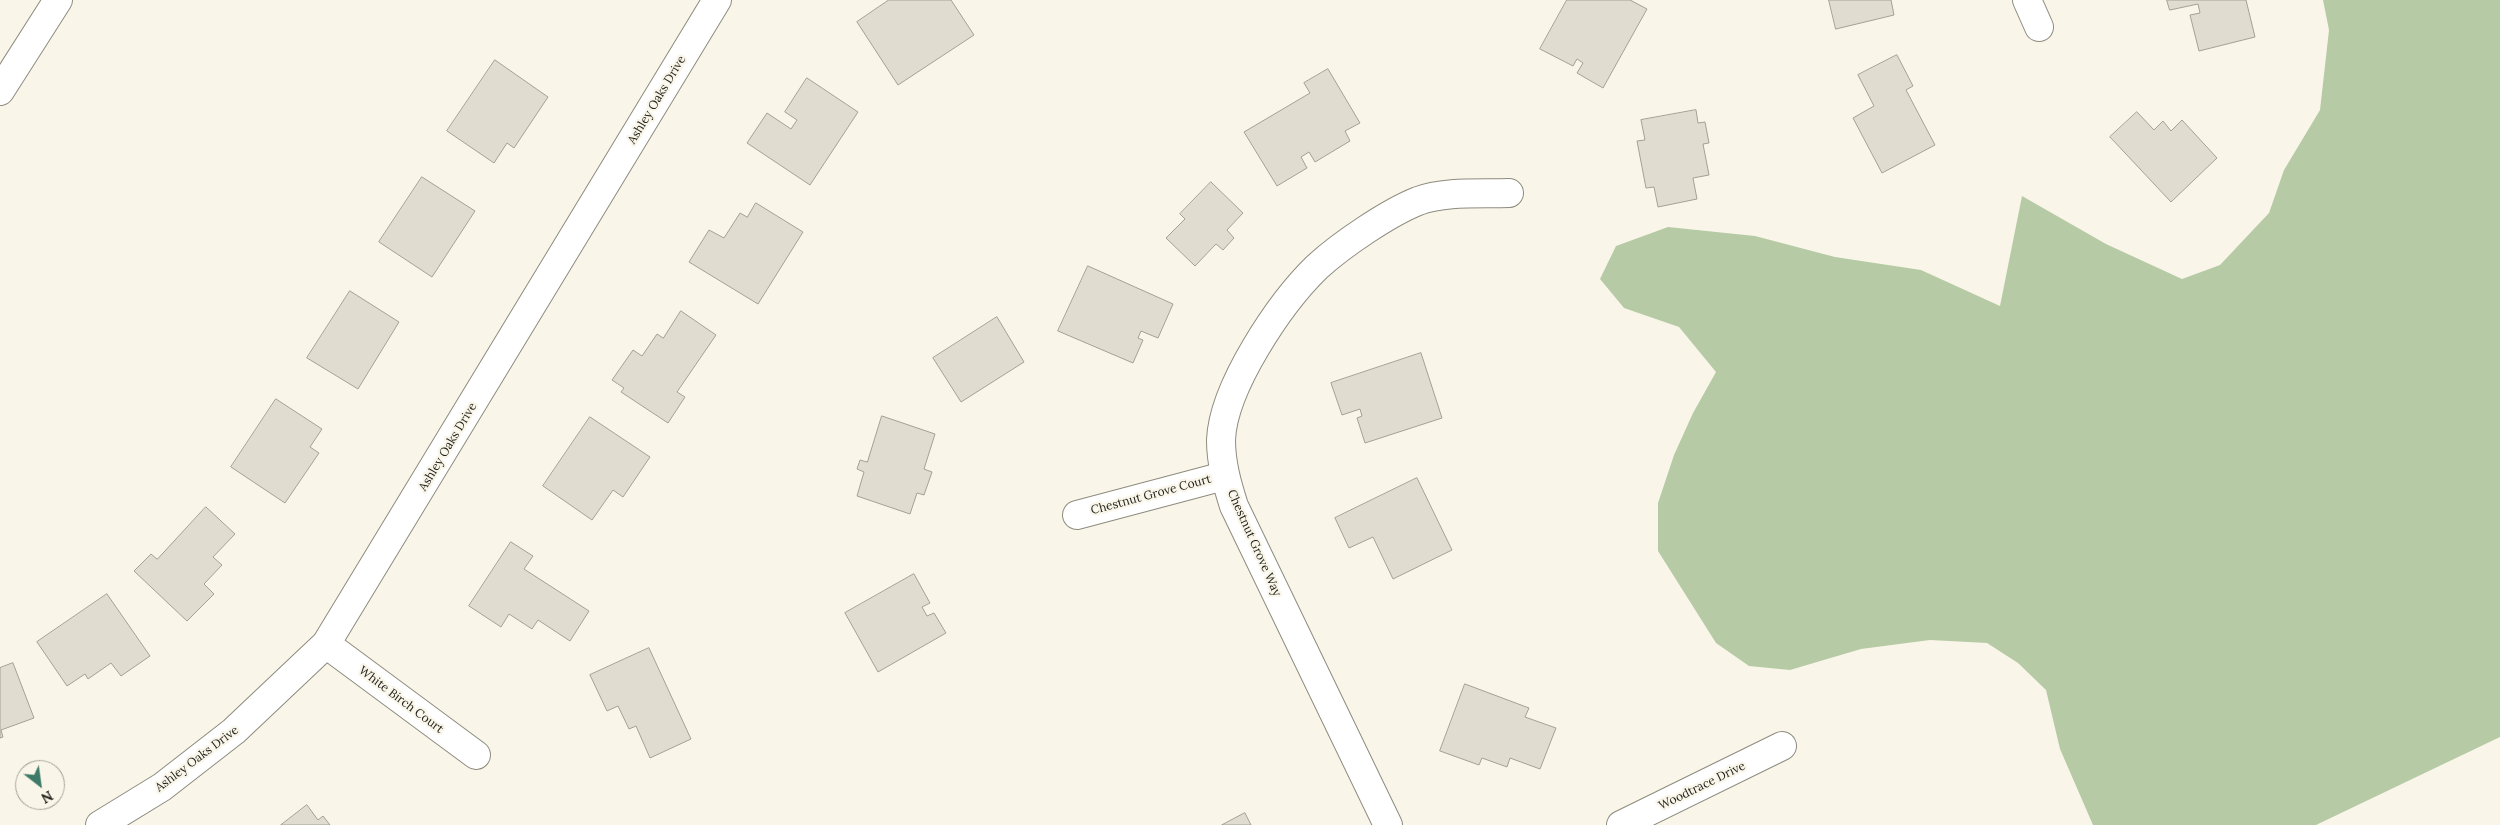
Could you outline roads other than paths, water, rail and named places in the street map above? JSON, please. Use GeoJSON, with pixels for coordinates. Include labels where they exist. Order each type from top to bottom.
{"type":"FeatureCollection","features":[{"type":"Feature","properties":{"kind":"street"},"geometry":{"type":"LineString","coordinates":[[0,91],[58,0]]}},
{"type":"Feature","properties":{"kind":"street","name":"Ashley Oaks Drive"},"geometry":{"type":"LineString","coordinates":[[100,825],[162,787],[234,731],[326,644],[717,0]]}},
{"type":"Feature","properties":{"kind":"street"},"geometry":{"type":"LineString","coordinates":[[2027,0],[2039,26]]}},
{"type":"Feature","properties":{"kind":"street","name":"Chestnut Grove Way"},"geometry":{"type":"LineString","coordinates":[[1388,825],[1234,506],[1224,476],[1223,430],[1227,408],[1244,366],[1269,327],[1317,268],[1348,243],[1419,201],[1442,196],[1508,193]]}},
{"type":"Feature","properties":{"kind":"street","name":"Chestnut Grove Court"},"geometry":{"type":"LineString","coordinates":[[1077,515],[1224,476]]}},
{"type":"Feature","properties":{"kind":"street","name":"White Birch Court"},"geometry":{"type":"LineString","coordinates":[[326,644],[476,755]]}},
{"type":"Feature","properties":{"kind":"street","name":"Woodtrace Drive"},"geometry":{"type":"LineString","coordinates":[[1621,825],[1782,746]]}}]}
